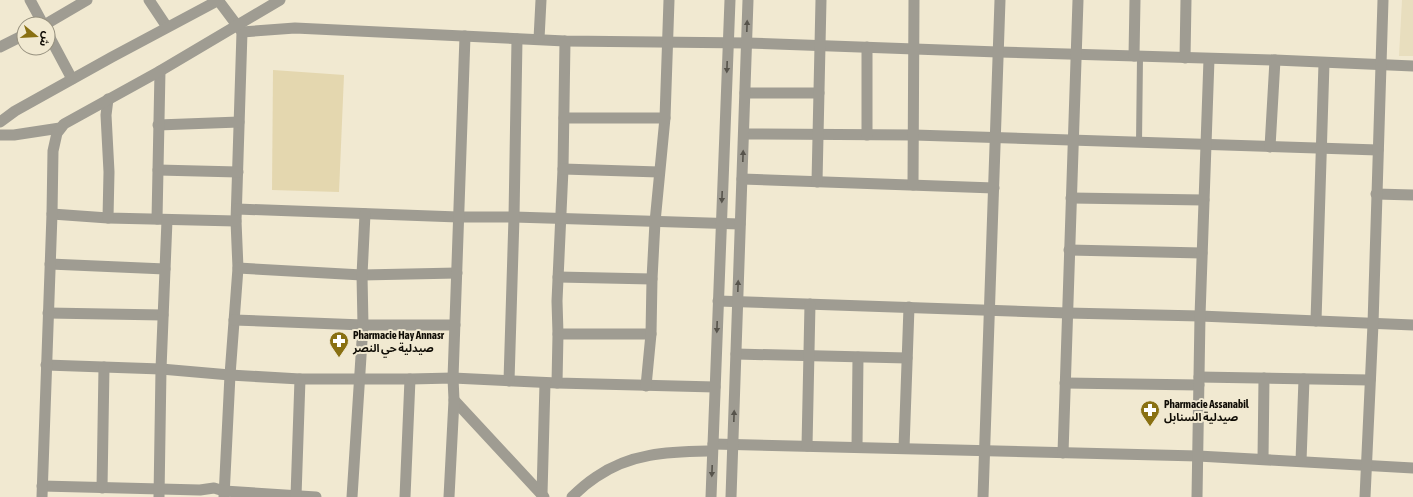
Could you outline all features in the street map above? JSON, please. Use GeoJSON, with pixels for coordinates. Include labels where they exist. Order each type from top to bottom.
{"type":"FeatureCollection","features":[{"type":"Feature","properties":{"kind":"street"},"geometry":{"type":"LineString","coordinates":[[30,0],[39,16]]}},
{"type":"Feature","properties":{"kind":"street"},"geometry":{"type":"LineString","coordinates":[[56,18],[87,0]]}},
{"type":"Feature","properties":{"kind":"street"},"geometry":{"type":"LineString","coordinates":[[149,0],[167,27]]}},
{"type":"Feature","properties":{"kind":"street"},"geometry":{"type":"LineString","coordinates":[[0,122],[15,111],[72,79],[218,0],[239,28],[239,122],[236,221],[238,268],[230,375],[224,494]]}},
{"type":"Feature","properties":{"kind":"street"},"geometry":{"type":"LineString","coordinates":[[280,0],[239,28],[108,99],[64,124],[60,128],[53,146],[42,492],[99,491],[159,493],[214,488],[224,494],[316,497]]}},
{"type":"Feature","properties":{"kind":"street"},"geometry":{"type":"LineString","coordinates":[[539,39],[541,0]]}},
{"type":"Feature","properties":{"kind":"street"},"geometry":{"type":"LineString","coordinates":[[646,386],[651,334],[655,222],[665,118],[669,0]]}},
{"type":"Feature","properties":{"kind":"street"},"geometry":{"type":"LineString","coordinates":[[711,497],[730,0]]}},
{"type":"Feature","properties":{"kind":"street"},"geometry":{"type":"LineString","coordinates":[[731,497],[748,0]]}},
{"type":"Feature","properties":{"kind":"street"},"geometry":{"type":"LineString","coordinates":[[817,182],[821,0]]}},
{"type":"Feature","properties":{"kind":"street"},"geometry":{"type":"LineString","coordinates":[[913,186],[914,0]]}},
{"type":"Feature","properties":{"kind":"street"},"geometry":{"type":"LineString","coordinates":[[984,497],[1000,0]]}},
{"type":"Feature","properties":{"kind":"street"},"geometry":{"type":"LineString","coordinates":[[1063,453],[1078,0]]}},
{"type":"Feature","properties":{"kind":"street"},"geometry":{"type":"LineString","coordinates":[[1135,0],[1137,56]]}},
{"type":"Feature","properties":{"kind":"street"},"geometry":{"type":"LineString","coordinates":[[1185,58],[1186,0]]}},
{"type":"Feature","properties":{"kind":"street"},"geometry":{"type":"LineString","coordinates":[[1365,497],[1373,324],[1383,0]]}},
{"type":"Feature","properties":{"kind":"street"},"geometry":{"type":"LineString","coordinates":[[239,28],[295,28],[566,41],[820,45],[1413,66]]}},
{"type":"Feature","properties":{"kind":"street"},"geometry":{"type":"LineString","coordinates":[[449,497],[454,400],[453,378],[465,36]]}},
{"type":"Feature","properties":{"kind":"street"},"geometry":{"type":"LineString","coordinates":[[0,47],[16,39]]}},
{"type":"Feature","properties":{"kind":"street"},"geometry":{"type":"LineString","coordinates":[[509,381],[514,217],[516,39]]}},
{"type":"Feature","properties":{"kind":"street"},"geometry":{"type":"LineString","coordinates":[[557,383],[557,301],[563,169],[566,41]]}},
{"type":"Feature","properties":{"kind":"street"},"geometry":{"type":"LineString","coordinates":[[866,135],[867,47]]}},
{"type":"Feature","properties":{"kind":"street"},"geometry":{"type":"LineString","coordinates":[[56,49],[72,79]]}},
{"type":"Feature","properties":{"kind":"street"},"geometry":{"type":"LineString","coordinates":[[1197,497],[1200,316],[1209,59]]}},
{"type":"Feature","properties":{"kind":"street"},"geometry":{"type":"LineString","coordinates":[[1270,147],[1275,60]]}},
{"type":"Feature","properties":{"kind":"street"},"geometry":{"type":"LineString","coordinates":[[1316,321],[1324,63]]}},
{"type":"Feature","properties":{"kind":"street"},"geometry":{"type":"LineString","coordinates":[[159,493],[161,369],[165,269],[158,170],[160,71]]}},
{"type":"Feature","properties":{"kind":"street"},"geometry":{"type":"LineString","coordinates":[[745,93],[819,93]]}},
{"type":"Feature","properties":{"kind":"street"},"geometry":{"type":"LineString","coordinates":[[108,99],[106,115],[109,172],[108,218]]}},
{"type":"Feature","properties":{"kind":"street"},"geometry":{"type":"LineString","coordinates":[[564,118],[665,118]]}},
{"type":"Feature","properties":{"kind":"street"},"geometry":{"type":"LineString","coordinates":[[158,125],[239,122]]}},
{"type":"Feature","properties":{"kind":"street"},"geometry":{"type":"LineString","coordinates":[[0,135],[14,135],[60,128]]}},
{"type":"Feature","properties":{"kind":"street"},"geometry":{"type":"LineString","coordinates":[[744,134],[914,135],[1378,150]]}},
{"type":"Feature","properties":{"kind":"street"},"geometry":{"type":"LineString","coordinates":[[563,169],[659,172]]}},
{"type":"Feature","properties":{"kind":"street"},"geometry":{"type":"LineString","coordinates":[[158,170],[238,172]]}},
{"type":"Feature","properties":{"kind":"street"},"geometry":{"type":"LineString","coordinates":[[742,179],[994,188]]}},
{"type":"Feature","properties":{"kind":"street"},"geometry":{"type":"LineString","coordinates":[[1376,194],[1413,195]]}},
{"type":"Feature","properties":{"kind":"street"},"geometry":{"type":"LineString","coordinates":[[1071,198],[1204,200]]}},
{"type":"Feature","properties":{"kind":"street"},"geometry":{"type":"LineString","coordinates":[[237,209],[458,217],[561,218],[740,224]]}},
{"type":"Feature","properties":{"kind":"street"},"geometry":{"type":"LineString","coordinates":[[52,214],[108,218],[236,221]]}},
{"type":"Feature","properties":{"kind":"street"},"geometry":{"type":"LineString","coordinates":[[352,497],[363,324],[362,275],[364,214]]}},
{"type":"Feature","properties":{"kind":"street"},"geometry":{"type":"LineString","coordinates":[[1069,250],[1202,253]]}},
{"type":"Feature","properties":{"kind":"street"},"geometry":{"type":"LineString","coordinates":[[50,264],[165,269]]}},
{"type":"Feature","properties":{"kind":"street"},"geometry":{"type":"LineString","coordinates":[[238,268],[362,275],[457,273]]}},
{"type":"Feature","properties":{"kind":"street"},"geometry":{"type":"LineString","coordinates":[[558,277],[652,279]]}},
{"type":"Feature","properties":{"kind":"street"},"geometry":{"type":"LineString","coordinates":[[718,301],[989,311],[1200,316],[1413,325]]}},
{"type":"Feature","properties":{"kind":"street"},"geometry":{"type":"LineString","coordinates":[[807,446],[810,304]]}},
{"type":"Feature","properties":{"kind":"street"},"geometry":{"type":"LineString","coordinates":[[904,448],[909,307]]}},
{"type":"Feature","properties":{"kind":"street"},"geometry":{"type":"LineString","coordinates":[[48,313],[163,315]]}},
{"type":"Feature","properties":{"kind":"street"},"geometry":{"type":"LineString","coordinates":[[234,320],[455,325]]}},
{"type":"Feature","properties":{"kind":"street"},"geometry":{"type":"LineString","coordinates":[[558,334],[651,334]]}},
{"type":"Feature","properties":{"kind":"street"},"geometry":{"type":"LineString","coordinates":[[736,354],[907,358]]}},
{"type":"Feature","properties":{"kind":"street"},"geometry":{"type":"LineString","coordinates":[[857,447],[858,357]]}},
{"type":"Feature","properties":{"kind":"street"},"geometry":{"type":"LineString","coordinates":[[46,365],[161,369],[300,379],[453,378],[545,383],[715,387]]}},
{"type":"Feature","properties":{"kind":"street"},"geometry":{"type":"LineString","coordinates":[[99,491],[104,367]]}},
{"type":"Feature","properties":{"kind":"street"},"geometry":{"type":"LineString","coordinates":[[1065,383],[1199,381],[1264,378],[1370,380]]}},
{"type":"Feature","properties":{"kind":"street"},"geometry":{"type":"LineString","coordinates":[[1263,459],[1264,378]]}},
{"type":"Feature","properties":{"kind":"street"},"geometry":{"type":"LineString","coordinates":[[1302,461],[1304,378]]}},
{"type":"Feature","properties":{"kind":"street"},"geometry":{"type":"LineString","coordinates":[[296,496],[300,379]]}},
{"type":"Feature","properties":{"kind":"street"},"geometry":{"type":"LineString","coordinates":[[405,497],[410,379]]}},
{"type":"Feature","properties":{"kind":"street"},"geometry":{"type":"LineString","coordinates":[[543,496],[545,383]]}},
{"type":"Feature","properties":{"kind":"street"},"geometry":{"type":"LineString","coordinates":[[454,400],[543,496]]}},
{"type":"Feature","properties":{"kind":"street"},"geometry":{"type":"LineString","coordinates":[[572,497],[596,477],[610,469],[639,457],[733,444],[1198,456],[1366,464],[1413,468]]}},
{"type":"Feature","properties":{"kind":"lane"},"geometry":{"type":"LineString","coordinates":[[1137,56],[1139,143]]}},
{"type":"Feature","properties":{"kind":"shaded area"},"geometry":{"type":"Polygon","coordinates":[[[1402,0],[1413,0],[1413,56],[1399,56],[1402,0]]]}},
{"type":"Feature","properties":{"kind":"shaded area"},"geometry":{"type":"Polygon","coordinates":[[[273,70],[344,75],[339,192],[272,190],[273,70]]]}},
{"type":"Feature","properties":{"kind":"place","name":"Pharmacie Hay Annasr صيدلية حي النصر"},"geometry":{"type":"Point","coordinates":[339,358]}},
{"type":"Feature","properties":{"kind":"place","name":"Pharmacie Assanabil صيدلية السنابل"},"geometry":{"type":"Point","coordinates":[1150,427]}}]}
